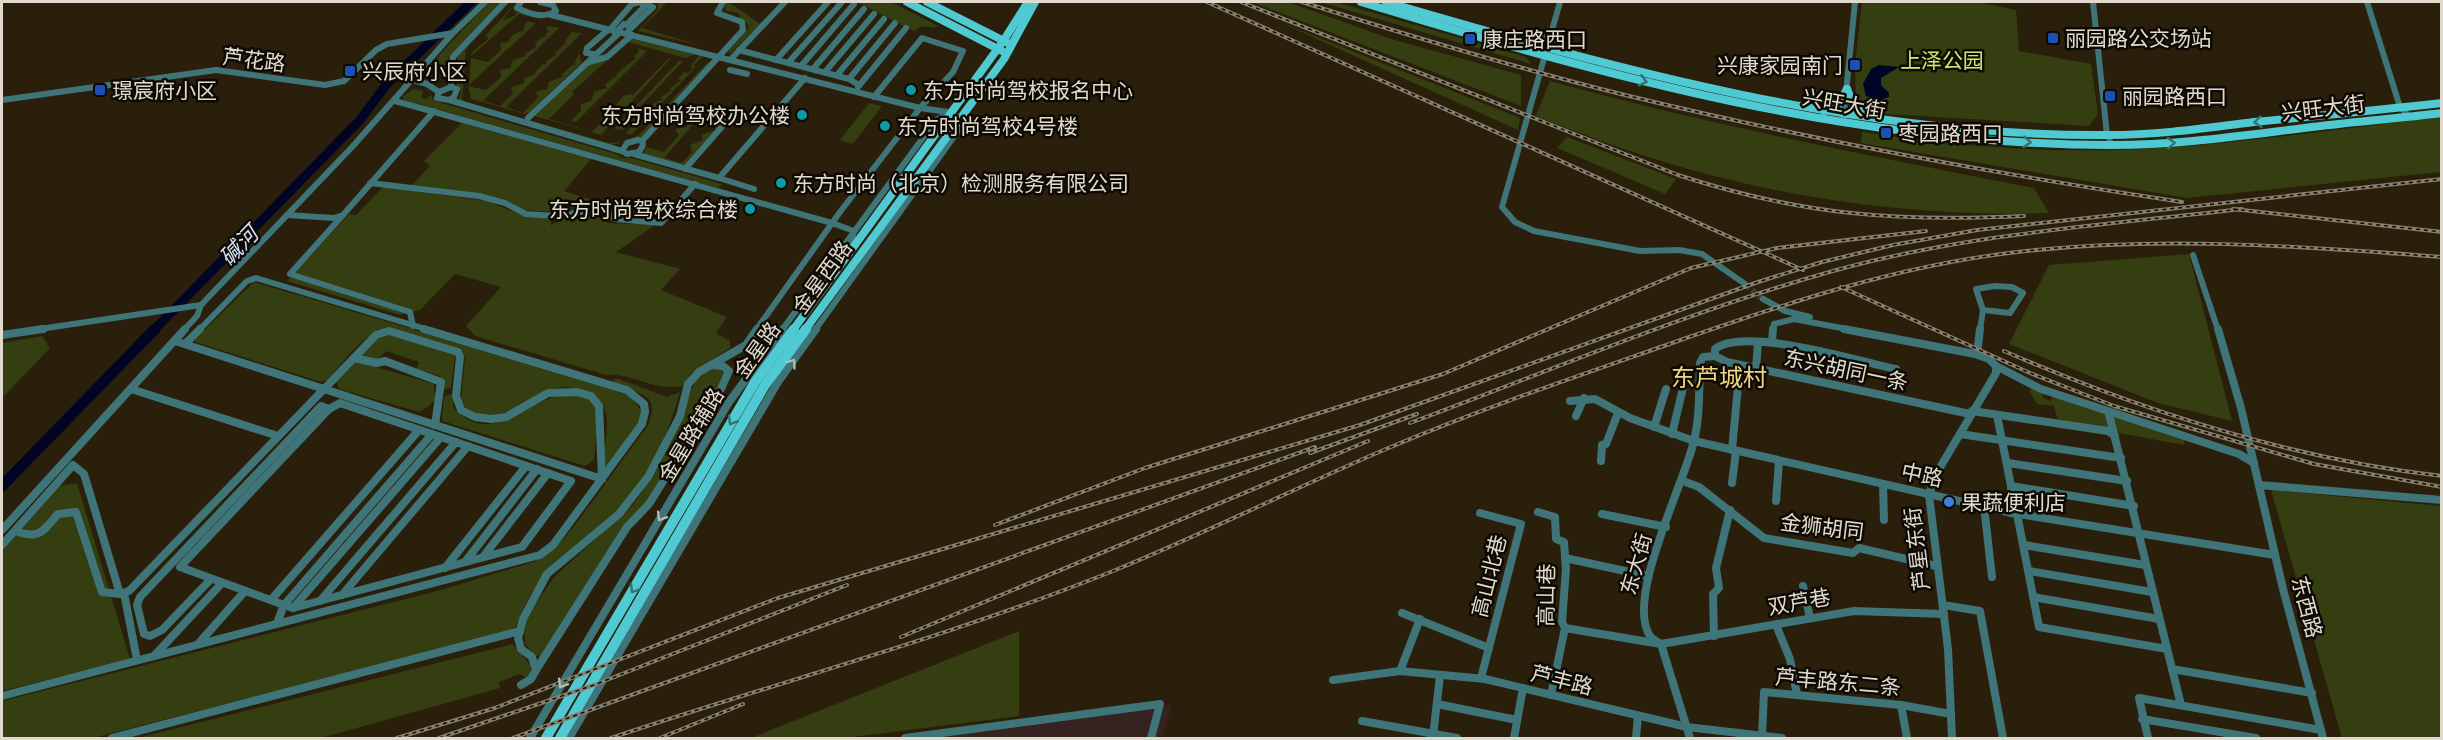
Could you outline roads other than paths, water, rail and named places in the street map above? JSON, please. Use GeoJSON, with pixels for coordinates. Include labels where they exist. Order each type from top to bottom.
{"type":"FeatureCollection","features":[{"type":"Feature","properties":{"kind":"main road"},"geometry":{"type":"LineString","coordinates":[[907,2],[968,33],[1001,44]]}},
{"type":"Feature","properties":{"kind":"main road"},"geometry":{"type":"LineString","coordinates":[[927,2],[980,28],[1010,50]]}},
{"type":"Feature","properties":{"kind":"main road"},"geometry":{"type":"LineString","coordinates":[[1020,14],[1022,2]]}},
{"type":"Feature","properties":{"kind":"main road","name":"金星路"},"geometry":{"type":"LineString","coordinates":[[546,738],[755,382],[1001,44],[1028,2]]}},
{"type":"Feature","properties":{"kind":"main road","name":"金星西路"},"geometry":{"type":"LineString","coordinates":[[560,738],[765,385],[1010,50],[1037,2]]}},
{"type":"Feature","properties":{"kind":"main road","name":"兴旺大街"},"geometry":{"type":"LineString","coordinates":[[1360,2],[1684,91],[1961,138],[2112,145],[2202,141],[2442,113]]}},
{"type":"Feature","properties":{"kind":"main road","name":"兴旺大街"},"geometry":{"type":"LineString","coordinates":[[1386,2],[1519,40],[1546,52],[1579,57],[1712,89],[1820,111],[1844,119],[1883,120],[1992,131],[2107,135],[2165,133],[2442,103]]}},
{"type":"Feature","properties":{"kind":"main road"},"geometry":{"type":"LineString","coordinates":[[968,33],[975,33],[980,28]]}},
{"type":"Feature","properties":{"kind":"main road"},"geometry":{"type":"LineString","coordinates":[[1820,111],[1831,110],[1839,104],[1847,89]]}},
{"type":"Feature","properties":{"kind":"main road"},"geometry":{"type":"LineString","coordinates":[[1847,89],[1854,107],[1883,120]]}},
{"type":"Feature","properties":{"kind":"street"},"geometry":{"type":"LineString","coordinates":[[2,334],[201,304],[395,101],[453,33],[484,2]]}},
{"type":"Feature","properties":{"kind":"street"},"geometry":{"type":"LineString","coordinates":[[451,87],[453,57],[505,2]]}},
{"type":"Feature","properties":{"kind":"street"},"geometry":{"type":"LineString","coordinates":[[521,2],[517,7],[519,10],[552,14],[611,29],[629,30],[635,29],[655,8],[654,2]]}},
{"type":"Feature","properties":{"kind":"street"},"geometry":{"type":"LineString","coordinates":[[540,2],[553,5],[552,14],[545,22]]}},
{"type":"Feature","properties":{"kind":"street"},"geometry":{"type":"LineString","coordinates":[[635,2],[611,29],[587,48],[586,53],[595,54],[599,57],[605,55],[629,30],[653,7],[651,4],[646,3],[641,2],[632,4],[611,29],[595,54],[586,62],[528,118],[586,62],[607,57],[629,30],[646,3]]}},
{"type":"Feature","properties":{"kind":"street"},"geometry":{"type":"LineString","coordinates":[[622,151],[627,143],[642,141],[745,27],[739,21],[717,13],[718,7],[723,2]]}},
{"type":"Feature","properties":{"kind":"street"},"geometry":{"type":"LineString","coordinates":[[731,59],[785,2]]}},
{"type":"Feature","properties":{"kind":"street"},"geometry":{"type":"LineString","coordinates":[[776,60],[828,2]]}},
{"type":"Feature","properties":{"kind":"street"},"geometry":{"type":"LineString","coordinates":[[788,63],[842,2]]}},
{"type":"Feature","properties":{"kind":"street"},"geometry":{"type":"LineString","coordinates":[[1560,2],[1502,207],[1508,217],[1520,226],[1534,231],[1640,251],[1679,250],[1702,254],[1745,284]]}},
{"type":"Feature","properties":{"kind":"street"},"geometry":{"type":"LineString","coordinates":[[1844,119],[1855,2]]}},
{"type":"Feature","properties":{"kind":"street"},"geometry":{"type":"LineString","coordinates":[[2093,2],[2107,135],[2112,145]]}},
{"type":"Feature","properties":{"kind":"street"},"geometry":{"type":"LineString","coordinates":[[2367,2],[2400,107],[2410,117]]}},
{"type":"Feature","properties":{"kind":"street"},"geometry":{"type":"LineString","coordinates":[[801,66],[854,4]]}},
{"type":"Feature","properties":{"kind":"street"},"geometry":{"type":"LineString","coordinates":[[813,69],[864,9]]}},
{"type":"Feature","properties":{"kind":"street"},"geometry":{"type":"LineString","coordinates":[[825,72],[874,14]]}},
{"type":"Feature","properties":{"kind":"street"},"geometry":{"type":"LineString","coordinates":[[837,75],[884,19]]}},
{"type":"Feature","properties":{"kind":"street"},"geometry":{"type":"LineString","coordinates":[[849,78],[895,23]]}},
{"type":"Feature","properties":{"kind":"street"},"geometry":{"type":"LineString","coordinates":[[854,91],[906,28]]}},
{"type":"Feature","properties":{"kind":"street"},"geometry":{"type":"LineString","coordinates":[[586,62],[583,50],[611,29]]}},
{"type":"Feature","properties":{"kind":"street"},"geometry":{"type":"LineString","coordinates":[[629,30],[874,97],[920,108],[951,112]]}},
{"type":"Feature","properties":{"kind":"street"},"geometry":{"type":"LineString","coordinates":[[1519,40],[1538,39],[1552,32]]}},
{"type":"Feature","properties":{"kind":"street"},"geometry":{"type":"LineString","coordinates":[[1552,32],[1560,46],[1579,57]]}},
{"type":"Feature","properties":{"kind":"street","name":"芦花路"},"geometry":{"type":"LineString","coordinates":[[2,100],[216,70],[325,85],[344,81],[381,47],[453,33]]}},
{"type":"Feature","properties":{"kind":"street"},"geometry":{"type":"LineString","coordinates":[[536,670],[532,657],[521,649],[518,638],[523,619],[547,574],[619,514],[648,477],[680,416],[688,384],[699,372],[746,345],[832,223],[920,108],[934,96],[963,59],[963,51],[953,50],[922,38],[874,97]]}},
{"type":"Feature","properties":{"kind":"street"},"geometry":{"type":"LineString","coordinates":[[739,50],[849,78],[859,85]]}},
{"type":"Feature","properties":{"kind":"street"},"geometry":{"type":"LineString","coordinates":[[730,69],[747,74]]}},
{"type":"Feature","properties":{"kind":"street"},"geometry":{"type":"LineString","coordinates":[[719,178],[805,78]]}},
{"type":"Feature","properties":{"kind":"street"},"geometry":{"type":"LineString","coordinates":[[413,81],[427,84],[439,92]]}},
{"type":"Feature","properties":{"kind":"street"},"geometry":{"type":"LineString","coordinates":[[451,87],[439,92],[437,98],[754,189]]}},
{"type":"Feature","properties":{"kind":"street"},"geometry":{"type":"LineString","coordinates":[[449,100],[458,92],[451,87]]}},
{"type":"Feature","properties":{"kind":"street"},"geometry":{"type":"LineString","coordinates":[[395,101],[832,223],[854,231],[850,251]]}},
{"type":"Feature","properties":{"kind":"street"},"geometry":{"type":"LineString","coordinates":[[413,326],[410,312],[290,274],[434,111]]}},
{"type":"Feature","properties":{"kind":"street","name":"金星路辅路"},"geometry":{"type":"LineString","coordinates":[[530,738],[729,402],[936,120],[951,112]]}},
{"type":"Feature","properties":{"kind":"street"},"geometry":{"type":"LineString","coordinates":[[684,169],[734,113]]}},
{"type":"Feature","properties":{"kind":"street"},"geometry":{"type":"LineString","coordinates":[[570,738],[772,392],[966,120]]}},
{"type":"Feature","properties":{"kind":"street"},"geometry":{"type":"LineString","coordinates":[[634,154],[643,147],[642,141]]}},
{"type":"Feature","properties":{"kind":"street"},"geometry":{"type":"LineString","coordinates":[[370,183],[479,196],[505,202],[526,214],[556,216],[594,210],[604,211],[615,219],[661,223],[695,184]]}},
{"type":"Feature","properties":{"kind":"street"},"geometry":{"type":"LineString","coordinates":[[287,215],[334,218],[343,215]]}},
{"type":"Feature","properties":{"kind":"street","name":"东西路"},"geometry":{"type":"LineString","coordinates":[[2193,255],[2205,295],[2210,302],[2254,463],[2275,555],[2322,734]]}},
{"type":"Feature","properties":{"kind":"street"},"geometry":{"type":"LineString","coordinates":[[2,696],[540,555],[553,545],[642,424],[647,411],[645,402],[639,396],[256,278],[247,281],[185,344]]}},
{"type":"Feature","properties":{"kind":"street"},"geometry":{"type":"LineString","coordinates":[[1977,354],[1983,310],[1976,289],[1999,285],[2016,286],[2023,293],[2010,313],[1983,310]]}},
{"type":"Feature","properties":{"kind":"street"},"geometry":{"type":"LineString","coordinates":[[1763,299],[1785,311],[1826,323]]}},
{"type":"Feature","properties":{"kind":"street"},"geometry":{"type":"LineString","coordinates":[[2,530],[175,341],[201,311],[201,304]]}},
{"type":"Feature","properties":{"kind":"street"},"geometry":{"type":"LineString","coordinates":[[1772,341],[1774,324],[1794,319],[1826,323],[1977,354],[1989,359],[1996,370],[2041,389],[2109,414],[2239,454],[2254,463]]}},
{"type":"Feature","properties":{"kind":"street"},"geometry":{"type":"LineString","coordinates":[[15,531],[29,536],[38,536],[52,524],[53,518],[59,513],[68,510],[76,512],[102,592],[129,591],[376,335],[388,331],[458,352],[460,357],[456,396],[461,410],[475,417],[506,417],[548,393],[577,392],[591,396],[599,406],[602,479]]}},
{"type":"Feature","properties":{"kind":"street"},"geometry":{"type":"LineString","coordinates":[[175,341],[602,479]]}},
{"type":"Feature","properties":{"kind":"street"},"geometry":{"type":"LineString","coordinates":[[1715,356],[1715,349],[1724,342],[1772,341],[1896,369]]}},
{"type":"Feature","properties":{"kind":"street"},"geometry":{"type":"LineString","coordinates":[[1756,368],[1758,342]]}},
{"type":"Feature","properties":{"kind":"street","name":"东兴胡同一条"},"geometry":{"type":"LineString","coordinates":[[1715,356],[1740,365],[1971,413],[2109,432],[2115,436]]}},
{"type":"Feature","properties":{"kind":"street","name":"东大街"},"geometry":{"type":"LineString","coordinates":[[1690,738],[1661,644],[1649,635],[1642,612],[1648,576],[1683,481],[1694,441],[1700,363],[1704,357],[1715,356]]}},
{"type":"Feature","properties":{"kind":"street"},"geometry":{"type":"LineString","coordinates":[[354,358],[377,363],[385,361],[441,382],[435,425]]}},
{"type":"Feature","properties":{"kind":"street"},"geometry":{"type":"LineString","coordinates":[[521,685],[531,679],[627,527],[649,504],[722,389],[729,371],[723,366],[711,365]]}},
{"type":"Feature","properties":{"kind":"street"},"geometry":{"type":"LineString","coordinates":[[1732,483],[1740,365]]}},
{"type":"Feature","properties":{"kind":"street","name":"芦星东街"},"geometry":{"type":"LineString","coordinates":[[1952,738],[1943,610],[1929,495],[1935,476],[1996,370]]}},
{"type":"Feature","properties":{"kind":"street"},"geometry":{"type":"LineString","coordinates":[[1654,427],[1666,388]]}},
{"type":"Feature","properties":{"kind":"street"},"geometry":{"type":"LineString","coordinates":[[1672,434],[1683,388]]}},
{"type":"Feature","properties":{"kind":"street"},"geometry":{"type":"LineString","coordinates":[[131,389],[278,436]]}},
{"type":"Feature","properties":{"kind":"street"},"geometry":{"type":"LineString","coordinates":[[1570,401],[1584,398]]}},
{"type":"Feature","properties":{"kind":"street"},"geometry":{"type":"LineString","coordinates":[[1576,416],[1584,398]]}},
{"type":"Feature","properties":{"kind":"street","name":"中路"},"geometry":{"type":"LineString","coordinates":[[1584,398],[1595,399],[1618,413],[1694,441],[1883,485],[2014,514],[2275,555]]}},
{"type":"Feature","properties":{"kind":"street"},"geometry":{"type":"LineString","coordinates":[[340,403],[571,481],[522,547],[293,608],[180,567],[329,409],[340,403]]}},
{"type":"Feature","properties":{"kind":"street"},"geometry":{"type":"LineString","coordinates":[[211,579],[162,630],[150,636],[144,634],[137,605],[140,597],[321,406],[329,409]]}},
{"type":"Feature","properties":{"kind":"street"},"geometry":{"type":"LineString","coordinates":[[1601,461],[1602,445],[1606,444],[1618,413]]}},
{"type":"Feature","properties":{"kind":"street"},"geometry":{"type":"LineString","coordinates":[[2109,414],[2140,528],[2137,532],[2181,705]]}},
{"type":"Feature","properties":{"kind":"street"},"geometry":{"type":"LineString","coordinates":[[1997,415],[2012,486],[2014,514],[2024,545],[2039,627],[2167,649]]}},
{"type":"Feature","properties":{"kind":"street"},"geometry":{"type":"LineString","coordinates":[[271,600],[419,430]]}},
{"type":"Feature","properties":{"kind":"street"},"geometry":{"type":"LineString","coordinates":[[278,623],[284,605],[432,434]]}},
{"type":"Feature","properties":{"kind":"street"},"geometry":{"type":"LineString","coordinates":[[1960,434],[2121,458]]}},
{"type":"Feature","properties":{"kind":"street"},"geometry":{"type":"LineString","coordinates":[[293,608],[441,437]]}},
{"type":"Feature","properties":{"kind":"street"},"geometry":{"type":"LineString","coordinates":[[320,601],[456,442]]}},
{"type":"Feature","properties":{"kind":"street"},"geometry":{"type":"LineString","coordinates":[[342,595],[468,446]]}},
{"type":"Feature","properties":{"kind":"street"},"geometry":{"type":"LineString","coordinates":[[1776,501],[1779,461]]}},
{"type":"Feature","properties":{"kind":"street"},"geometry":{"type":"LineString","coordinates":[[2008,463],[2127,482]]}},
{"type":"Feature","properties":{"kind":"street"},"geometry":{"type":"LineString","coordinates":[[2,545],[73,465],[84,474],[122,593],[136,660]]}},
{"type":"Feature","properties":{"kind":"street"},"geometry":{"type":"LineString","coordinates":[[445,568],[526,466]]}},
{"type":"Feature","properties":{"kind":"street"},"geometry":{"type":"LineString","coordinates":[[465,562],[537,469]]}},
{"type":"Feature","properties":{"kind":"street"},"geometry":{"type":"LineString","coordinates":[[483,557],[548,473]]}},
{"type":"Feature","properties":{"kind":"street","name":"金狮胡同"},"geometry":{"type":"LineString","coordinates":[[1683,481],[1699,487],[1764,538],[1853,553],[1859,548],[1893,556],[1899,561],[1936,566]]}},
{"type":"Feature","properties":{"kind":"street"},"geometry":{"type":"LineString","coordinates":[[1883,485],[1884,520]]}},
{"type":"Feature","properties":{"kind":"street"},"geometry":{"type":"LineString","coordinates":[[2259,485],[2442,500]]}},
{"type":"Feature","properties":{"kind":"street"},"geometry":{"type":"LineString","coordinates":[[2012,486],[2133,506]]}},
{"type":"Feature","properties":{"kind":"street"},"geometry":{"type":"LineString","coordinates":[[1984,506],[1992,578]]}},
{"type":"Feature","properties":{"kind":"street"},"geometry":{"type":"LineString","coordinates":[[1714,636],[1713,594],[1719,588],[1716,568],[1730,510]]}},
{"type":"Feature","properties":{"kind":"street","name":"高山巷"},"geometry":{"type":"LineString","coordinates":[[1538,512],[1556,517],[1556,539],[1563,542],[1565,558],[1562,622],[1564,628],[1551,695]]}},
{"type":"Feature","properties":{"kind":"street","name":"高山北巷"},"geometry":{"type":"LineString","coordinates":[[1480,513],[1521,524],[1481,678]]}},
{"type":"Feature","properties":{"kind":"street"},"geometry":{"type":"LineString","coordinates":[[1602,513],[1666,527]]}},
{"type":"Feature","properties":{"kind":"street"},"geometry":{"type":"LineString","coordinates":[[2024,545],[2145,565]]}},
{"type":"Feature","properties":{"kind":"street"},"geometry":{"type":"LineString","coordinates":[[1565,558],[1648,576]]}},
{"type":"Feature","properties":{"kind":"street"},"geometry":{"type":"LineString","coordinates":[[2029,571],[2152,592]]}},
{"type":"Feature","properties":{"kind":"street"},"geometry":{"type":"LineString","coordinates":[[154,656],[222,583]]}},
{"type":"Feature","properties":{"kind":"street"},"geometry":{"type":"LineString","coordinates":[[1803,586],[1810,618]]}},
{"type":"Feature","properties":{"kind":"street"},"geometry":{"type":"LineString","coordinates":[[198,644],[245,591]]}},
{"type":"Feature","properties":{"kind":"street"},"geometry":{"type":"LineString","coordinates":[[2033,597],[2159,619]]}},
{"type":"Feature","properties":{"kind":"street","name":"双芦巷"},"geometry":{"type":"LineString","coordinates":[[1564,628],[1661,644],[1854,611],[1980,611],[2003,738]]}},
{"type":"Feature","properties":{"kind":"street"},"geometry":{"type":"LineString","coordinates":[[1402,613],[1489,648]]}},
{"type":"Feature","properties":{"kind":"street"},"geometry":{"type":"LineString","coordinates":[[1400,671],[1420,619]]}},
{"type":"Feature","properties":{"kind":"street"},"geometry":{"type":"LineString","coordinates":[[1776,625],[1790,659],[1797,695]]}},
{"type":"Feature","properties":{"kind":"street"},"geometry":{"type":"LineString","coordinates":[[112,738],[520,632]]}},
{"type":"Feature","properties":{"kind":"street"},"geometry":{"type":"LineString","coordinates":[[2172,669],[2312,693]]}},
{"type":"Feature","properties":{"kind":"street","name":"芦丰路"},"geometry":{"type":"LineString","coordinates":[[1334,680],[1400,671],[1481,678],[1687,727],[1782,738]]}},
{"type":"Feature","properties":{"kind":"street"},"geometry":{"type":"LineString","coordinates":[[1433,736],[1440,676]]}},
{"type":"Feature","properties":{"kind":"street"},"geometry":{"type":"LineString","coordinates":[[1514,738],[1523,688]]}},
{"type":"Feature","properties":{"kind":"street","name":"芦丰路东二条"},"geometry":{"type":"LineString","coordinates":[[1759,736],[1764,692],[1901,705],[1951,714]]}},
{"type":"Feature","properties":{"kind":"street"},"geometry":{"type":"LineString","coordinates":[[2148,738],[2139,698],[2322,734]]}},
{"type":"Feature","properties":{"kind":"street"},"geometry":{"type":"LineString","coordinates":[[905,738],[1160,704],[1151,738]]}},
{"type":"Feature","properties":{"kind":"street"},"geometry":{"type":"LineString","coordinates":[[1437,704],[1517,720]]}},
{"type":"Feature","properties":{"kind":"street"},"geometry":{"type":"LineString","coordinates":[[1901,705],[1906,738]]}},
{"type":"Feature","properties":{"kind":"street"},"geometry":{"type":"LineString","coordinates":[[1636,738],[1638,716]]}},
{"type":"Feature","properties":{"kind":"street"},"geometry":{"type":"LineString","coordinates":[[2142,719],[2256,738]]}},
{"type":"Feature","properties":{"kind":"street"},"geometry":{"type":"LineString","coordinates":[[1362,721],[1433,736],[1457,738]]}},
{"type":"Feature","properties":{"kind":"water"},"geometry":{"type":"Polygon","coordinates":[[[1879,65],[1899,67],[1881,78],[1881,85],[1889,93],[1889,97],[1879,100],[1866,96],[1863,84],[1871,69],[1879,65]]]}},
{"type":"Feature","properties":{"kind":"waterway","name":"碱河"},"geometry":{"type":"LineString","coordinates":[[154,330],[360,120],[386,85],[471,2]]}},
{"type":"Feature","properties":{"kind":"waterway","name":"碱河"},"geometry":{"type":"LineString","coordinates":[[2,486],[155,329]]}},
{"type":"Feature","properties":{"kind":"tunnel"},"geometry":{"type":"LineString","coordinates":[[1745,284],[1763,299]]}},
{"type":"Feature","properties":{"kind":"railway"},"geometry":{"type":"LineString","coordinates":[[1207,2],[1762,252]]}},
{"type":"Feature","properties":{"kind":"railway"},"geometry":{"type":"LineString","coordinates":[[1241,2],[1678,175],[1723,188],[1766,199],[1849,213],[1933,218],[2024,216]]}},
{"type":"Feature","properties":{"kind":"railway"},"geometry":{"type":"LineString","coordinates":[[1302,2],[1424,40],[1588,86],[1698,112],[1904,155],[2182,202]]}},
{"type":"Feature","properties":{"kind":"railway"},"geometry":{"type":"LineString","coordinates":[[1800,269],[1893,245],[1977,230],[2442,179]]}},
{"type":"Feature","properties":{"kind":"railway"},"geometry":{"type":"LineString","coordinates":[[2233,209],[2237,209]]}},
{"type":"Feature","properties":{"kind":"railway"},"geometry":{"type":"LineString","coordinates":[[1410,423],[1726,304],[1883,258],[2036,232],[2237,209]]}},
{"type":"Feature","properties":{"kind":"railway"},"geometry":{"type":"LineString","coordinates":[[2237,209],[2442,232]]}},
{"type":"Feature","properties":{"kind":"railway"},"geometry":{"type":"LineString","coordinates":[[2237,209],[2242,209]]}},
{"type":"Feature","properties":{"kind":"railway"},"geometry":{"type":"LineString","coordinates":[[1762,252],[1926,231]]}},
{"type":"Feature","properties":{"kind":"railway"},"geometry":{"type":"LineString","coordinates":[[1842,287],[1966,259],[2117,244],[2280,246],[2442,257]]}},
{"type":"Feature","properties":{"kind":"railway"},"geometry":{"type":"LineString","coordinates":[[995,525],[1145,468],[1443,374],[1691,268],[1762,252]]}},
{"type":"Feature","properties":{"kind":"railway"},"geometry":{"type":"LineString","coordinates":[[1762,252],[1800,269]]}},
{"type":"Feature","properties":{"kind":"railway"},"geometry":{"type":"LineString","coordinates":[[397,738],[495,708],[778,598],[1360,425],[1800,269]]}},
{"type":"Feature","properties":{"kind":"railway"},"geometry":{"type":"LineString","coordinates":[[611,738],[927,638],[1051,595],[1148,556],[1386,449],[1457,420],[1716,328],[1842,287]]}},
{"type":"Feature","properties":{"kind":"railway"},"geometry":{"type":"LineString","coordinates":[[1842,287],[2030,373],[2114,406],[2314,464],[2442,487]]}},
{"type":"Feature","properties":{"kind":"railway"},"geometry":{"type":"LineString","coordinates":[[2004,351],[2110,393],[2218,430],[2330,458],[2442,476]]}},
{"type":"Feature","properties":{"kind":"railway"},"geometry":{"type":"LineString","coordinates":[[1310,453],[1417,414]]}},
{"type":"Feature","properties":{"kind":"railway"},"geometry":{"type":"LineString","coordinates":[[901,637],[1368,441]]}},
{"type":"Feature","properties":{"kind":"railway"},"geometry":{"type":"LineString","coordinates":[[513,738],[1315,447]]}},
{"type":"Feature","properties":{"kind":"railway"},"geometry":{"type":"LineString","coordinates":[[439,738],[594,685],[847,585]]}},
{"type":"Feature","properties":{"kind":"railway"},"geometry":{"type":"LineString","coordinates":[[660,738],[743,704]]}},
{"type":"Feature","properties":{"kind":"place","name":"丽园路公交场站"},"geometry":{"type":"Point","coordinates":[2053,38]}},
{"type":"Feature","properties":{"kind":"place","name":"康庄路西口"},"geometry":{"type":"Point","coordinates":[1470,39]}},
{"type":"Feature","properties":{"kind":"place","name":"兴康家园南门"},"geometry":{"type":"Point","coordinates":[1855,65]}},
{"type":"Feature","properties":{"kind":"place","name":"兴辰府小区"},"geometry":{"type":"Point","coordinates":[350,71]}},
{"type":"Feature","properties":{"kind":"place","name":"璟宸府小区"},"geometry":{"type":"Point","coordinates":[100,90]}},
{"type":"Feature","properties":{"kind":"place","name":"东方时尚驾校报名中心"},"geometry":{"type":"Point","coordinates":[911,90]}},
{"type":"Feature","properties":{"kind":"place","name":"丽园路西口"},"geometry":{"type":"Point","coordinates":[2110,96]}},
{"type":"Feature","properties":{"kind":"place","name":"东方时尚驾校办公楼"},"geometry":{"type":"Point","coordinates":[802,115]}},
{"type":"Feature","properties":{"kind":"place","name":"东方时尚驾校4号楼"},"geometry":{"type":"Point","coordinates":[885,126]}},
{"type":"Feature","properties":{"kind":"place","name":"枣园路西口"},"geometry":{"type":"Point","coordinates":[1886,133]}},
{"type":"Feature","properties":{"kind":"place","name":"东方时尚（北京）检测服务有限公司"},"geometry":{"type":"Point","coordinates":[781,183]}},
{"type":"Feature","properties":{"kind":"place","name":"东方时尚驾校综合楼"},"geometry":{"type":"Point","coordinates":[750,209]}},
{"type":"Feature","properties":{"kind":"place","name":"果蔬便利店"},"geometry":{"type":"Point","coordinates":[1949,502]}},
{"type":"Feature","properties":{"kind":"district","name":"东芦城村"},"geometry":{"type":"Point","coordinates":[1719,378]}},
{"type":"Feature","properties":{"kind":"park label","name":"上泽公园"},"geometry":{"type":"Point","coordinates":[1942,60]}}]}
